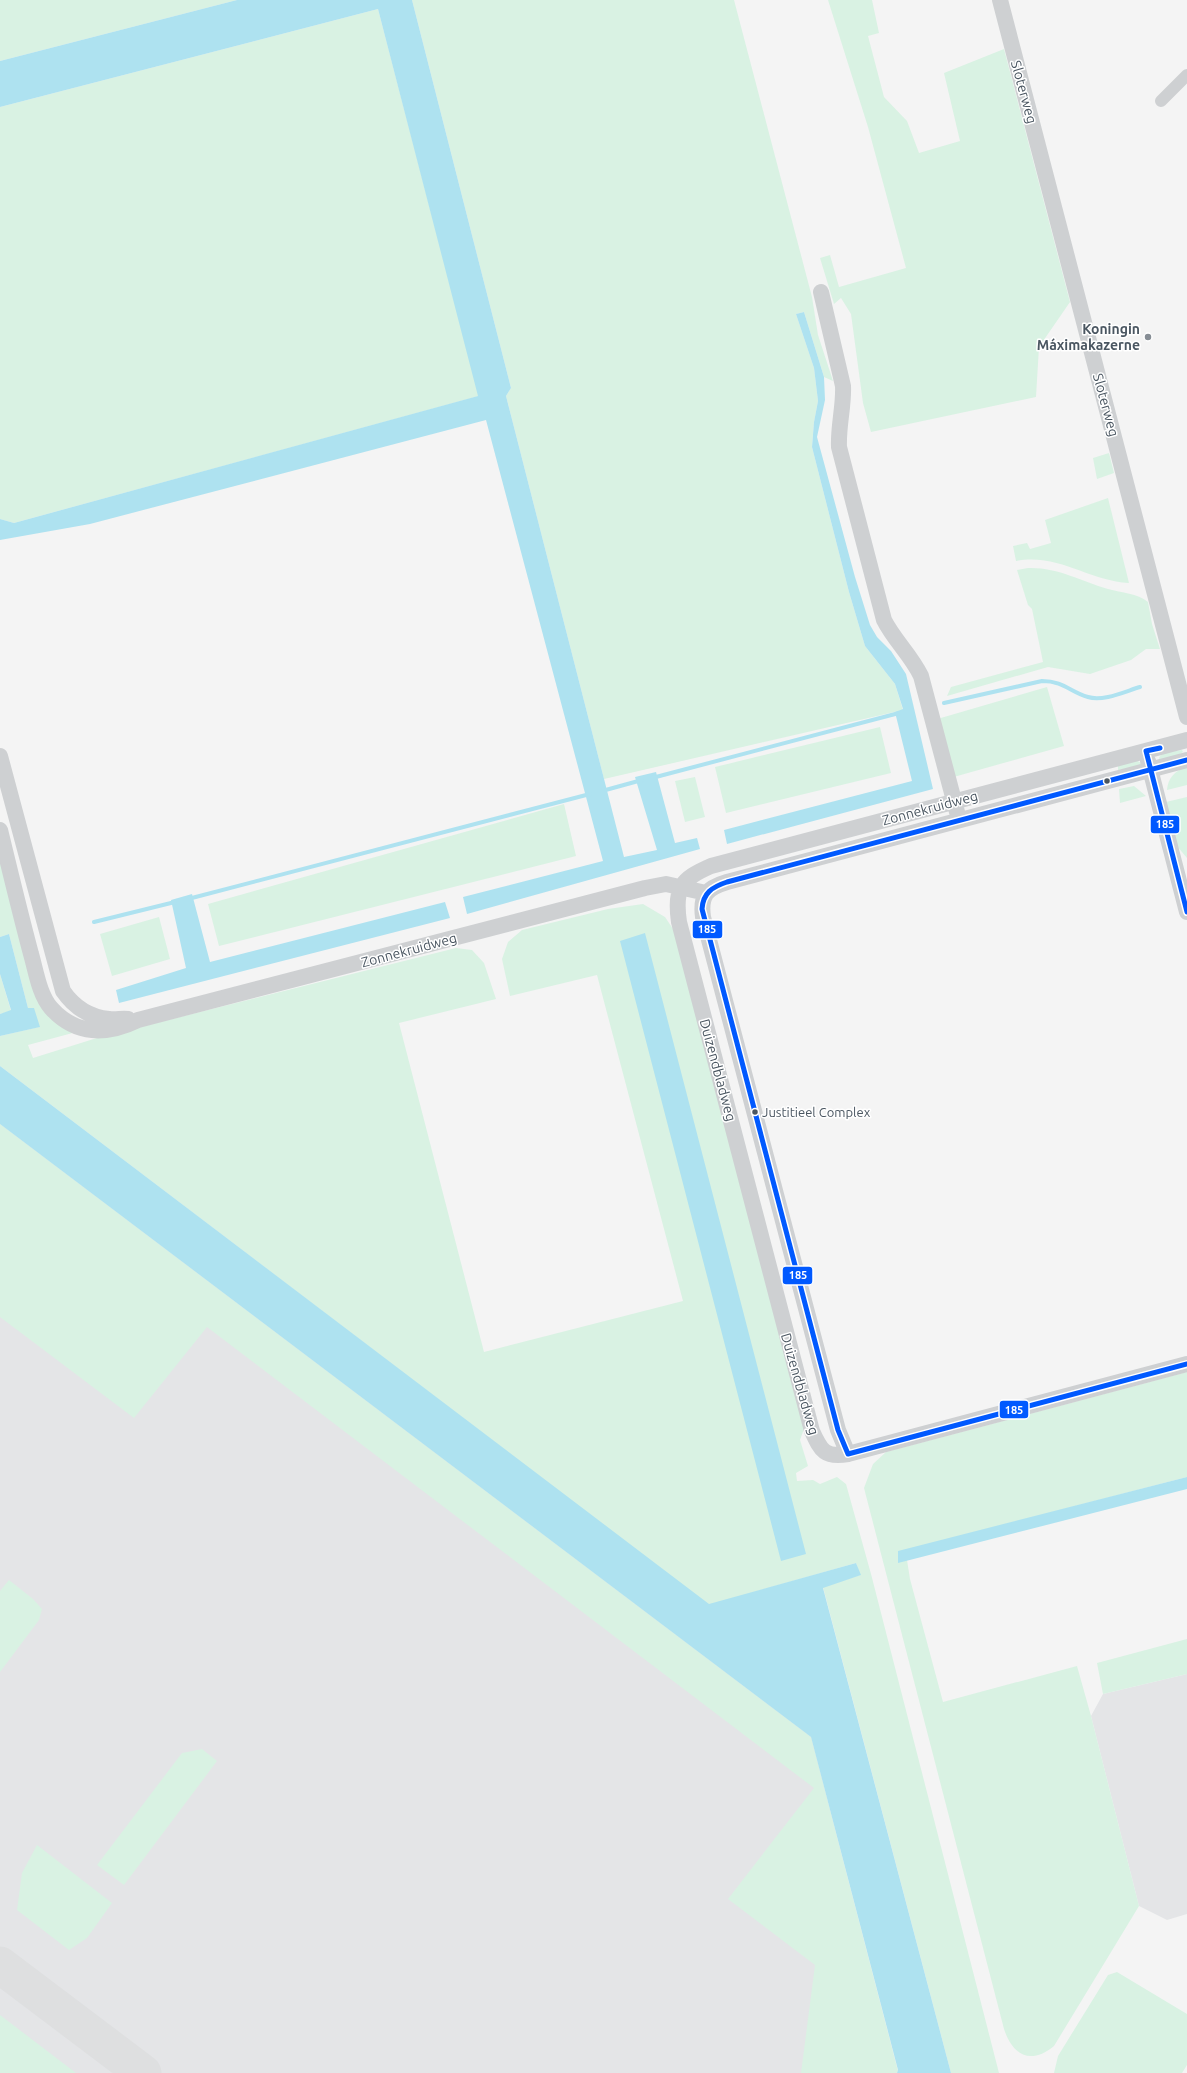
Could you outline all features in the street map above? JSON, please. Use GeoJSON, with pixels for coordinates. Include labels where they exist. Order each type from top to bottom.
{"type":"FeatureCollection","features":[{"type":"Feature","properties":{"kind":"street","name":"Sloterweg"},"geometry":{"type":"LineString","coordinates":[[1000,0],[1187,717]]}},
{"type":"Feature","properties":{"kind":"street"},"geometry":{"type":"LineString","coordinates":[[1161,101],[1187,75]]}},
{"type":"Feature","properties":{"kind":"street"},"geometry":{"type":"LineString","coordinates":[[821,292],[844,400],[838,429],[839,446],[882,613],[891,634],[915,664],[921,676],[960,821]]}},
{"type":"Feature","properties":{"kind":"street","name":"Zonnekruidweg"},"geometry":{"type":"LineString","coordinates":[[680,888],[692,875],[711,866],[1187,740]]}},
{"type":"Feature","properties":{"kind":"street"},"geometry":{"type":"LineString","coordinates":[[1146,751],[1150,771],[1183,877],[1187,912]]}},
{"type":"Feature","properties":{"kind":"street"},"geometry":{"type":"LineString","coordinates":[[0,756],[63,990],[80,1009],[95,1016],[110,1019],[124,1018],[138,1020]]}},
{"type":"Feature","properties":{"kind":"street","name":"Zonnekruidweg"},"geometry":{"type":"LineString","coordinates":[[138,1020],[645,888],[666,884],[706,893],[715,886],[727,882],[1187,760]]}},
{"type":"Feature","properties":{"kind":"street"},"geometry":{"type":"LineString","coordinates":[[0,830],[39,982],[51,1008],[68,1022],[92,1031],[121,1028],[138,1020]]}},
{"type":"Feature","properties":{"kind":"street","name":"Duizendbladweg"},"geometry":{"type":"LineString","coordinates":[[680,888],[677,905],[679,922],[812,1431],[820,1449],[833,1456],[848,1454],[838,1430],[703,917],[701,903],[706,893]]}},
{"type":"Feature","properties":{"kind":"street"},"geometry":{"type":"LineString","coordinates":[[848,1454],[1187,1364]]}},
{"type":"Feature","properties":{"kind":"shaded area"},"geometry":{"type":"Polygon","coordinates":[[[0,1124],[811,1737],[897,2073],[0,2073],[0,1124]]]}},
{"type":"Feature","properties":{"kind":"shaded area"},"geometry":{"type":"Polygon","coordinates":[[[1187,1674],[1187,1914],[1167,1920],[1139,1906],[1091,1716],[1103,1694],[1187,1674]]]}},
{"type":"Feature","properties":{"kind":"green space"},"geometry":{"type":"Polygon","coordinates":[[[0,0],[237,0],[0,61],[0,0]]]}},
{"type":"Feature","properties":{"kind":"green space"},"geometry":{"type":"Polygon","coordinates":[[[412,0],[734,0],[812,297],[818,335],[833,381],[824,377],[804,312],[796,314],[814,368],[818,401],[814,422],[812,447],[849,592],[865,646],[895,684],[903,710],[604,779],[506,396],[511,388],[412,0]]]}},
{"type":"Feature","properties":{"kind":"green space"},"geometry":{"type":"Polygon","coordinates":[[[828,0],[872,0],[879,33],[868,36],[884,97],[907,121],[919,153],[960,141],[944,73],[1004,49],[1070,302],[1039,347],[1036,397],[871,432],[863,403],[851,314],[841,298],[834,304],[820,258],[830,255],[839,287],[906,268],[868,127],[828,0]]]}},
{"type":"Feature","properties":{"kind":"green space"},"geometry":{"type":"Polygon","coordinates":[[[378,9],[479,396],[14,523],[0,519],[0,107],[378,9]]]}},
{"type":"Feature","properties":{"kind":"green space"},"geometry":{"type":"Polygon","coordinates":[[[1109,453],[1114,473],[1097,479],[1093,458],[1109,453]]]}},
{"type":"Feature","properties":{"kind":"green space"},"geometry":{"type":"Polygon","coordinates":[[[1108,498],[1129,583],[1100,578],[1060,564],[1046,561],[1016,561],[1013,546],[1027,543],[1030,549],[1051,543],[1045,520],[1108,498]]]}},
{"type":"Feature","properties":{"kind":"green space"},"geometry":{"type":"Polygon","coordinates":[[[1039,568],[1059,572],[1108,589],[1144,599],[1148,602],[1152,624],[1160,649],[1146,649],[1131,660],[1090,674],[1048,667],[947,696],[951,687],[1043,662],[1032,609],[1028,605],[1017,570],[1039,568]]]}},
{"type":"Feature","properties":{"kind":"green space"},"geometry":{"type":"Polygon","coordinates":[[[1047,687],[1064,746],[943,780],[927,722],[1047,687]]]}},
{"type":"Feature","properties":{"kind":"green space"},"geometry":{"type":"Polygon","coordinates":[[[880,727],[891,773],[726,813],[715,767],[880,727]]]}},
{"type":"Feature","properties":{"kind":"green space"},"geometry":{"type":"Polygon","coordinates":[[[1182,750],[1183,752],[1165,763],[1161,762],[1159,758],[1162,753],[1182,750]]]}},
{"type":"Feature","properties":{"kind":"green space"},"geometry":{"type":"Polygon","coordinates":[[[1136,760],[1141,763],[1141,766],[1118,770],[1118,764],[1136,760]]]}},
{"type":"Feature","properties":{"kind":"green space"},"geometry":{"type":"Polygon","coordinates":[[[1187,767],[1187,785],[1167,790],[1173,775],[1179,770],[1187,767]]]}},
{"type":"Feature","properties":{"kind":"green space"},"geometry":{"type":"Polygon","coordinates":[[[695,777],[705,817],[685,822],[675,781],[695,777]]]}},
{"type":"Feature","properties":{"kind":"green space"},"geometry":{"type":"Polygon","coordinates":[[[1134,786],[1146,796],[1120,803],[1119,789],[1134,786]]]}},
{"type":"Feature","properties":{"kind":"green space"},"geometry":{"type":"Polygon","coordinates":[[[1187,797],[1187,858],[1177,846],[1166,802],[1187,797]]]}},
{"type":"Feature","properties":{"kind":"green space"},"geometry":{"type":"Polygon","coordinates":[[[564,804],[576,856],[219,946],[208,904],[564,804]]]}},
{"type":"Feature","properties":{"kind":"green space"},"geometry":{"type":"Polygon","coordinates":[[[0,852],[36,994],[80,1031],[28,1045],[33,1058],[100,1037],[456,948],[472,950],[484,963],[496,999],[399,1023],[484,1352],[683,1301],[597,975],[510,996],[502,959],[508,942],[522,930],[608,909],[643,904],[665,917],[675,932],[805,1426],[800,1440],[808,1466],[796,1473],[797,1481],[813,1480],[820,1484],[837,1477],[846,1484],[871,1574],[999,2073],[951,2073],[823,1587],[860,1575],[856,1563],[709,1605],[0,1066],[0,1036],[39,1027],[28,1008],[9,934],[0,937],[0,852]]]}},
{"type":"Feature","properties":{"kind":"green space"},"geometry":{"type":"Polygon","coordinates":[[[159,917],[170,959],[112,976],[100,934],[159,917]]]}},
{"type":"Feature","properties":{"kind":"green space"},"geometry":{"type":"Polygon","coordinates":[[[0,974],[11,1011],[0,1014],[0,974]]]}},
{"type":"Feature","properties":{"kind":"green space"},"geometry":{"type":"Polygon","coordinates":[[[0,1124],[811,1737],[898,2071],[897,2073],[801,2073],[815,1965],[728,1899],[814,1788],[207,1327],[134,1418],[0,1317],[0,1124]]]}},
{"type":"Feature","properties":{"kind":"green space"},"geometry":{"type":"Polygon","coordinates":[[[1187,1372],[1187,1477],[898,1552],[898,1562],[907,1560],[910,1579],[943,1702],[1077,1666],[1139,1906],[1054,2046],[1046,2052],[1038,2055],[1024,2055],[1012,2046],[1004,2029],[864,1488],[873,1464],[886,1452],[1187,1372]]]}},
{"type":"Feature","properties":{"kind":"green space"},"geometry":{"type":"Polygon","coordinates":[[[9,1580],[33,1599],[42,1609],[39,1620],[0,1672],[0,1591],[9,1580]]]}},
{"type":"Feature","properties":{"kind":"green space"},"geometry":{"type":"Polygon","coordinates":[[[1187,1639],[1187,1674],[1103,1694],[1097,1663],[1187,1639]]]}},
{"type":"Feature","properties":{"kind":"green space"},"geometry":{"type":"Polygon","coordinates":[[[202,1749],[217,1761],[124,1885],[97,1865],[182,1753],[202,1749]]]}},
{"type":"Feature","properties":{"kind":"green space"},"geometry":{"type":"Polygon","coordinates":[[[37,1845],[112,1903],[87,1938],[69,1950],[17,1910],[22,1873],[37,1845]]]}},
{"type":"Feature","properties":{"kind":"green space"},"geometry":{"type":"Polygon","coordinates":[[[1117,1972],[1187,2014],[1187,2065],[1182,2073],[1054,2073],[1058,2056],[1108,1975],[1117,1972]]]}},
{"type":"Feature","properties":{"kind":"green space"},"geometry":{"type":"Polygon","coordinates":[[[0,2015],[76,2073],[0,2073],[0,2015]]]}},
{"type":"Feature","properties":{"kind":"water"},"geometry":{"type":"Polygon","coordinates":[[[237,0],[412,0],[511,388],[506,396],[624,857],[657,850],[635,777],[656,772],[675,843],[697,838],[700,849],[467,914],[463,897],[603,861],[486,420],[90,524],[0,540],[0,519],[14,523],[478,396],[378,9],[0,107],[0,61],[237,0]]]}},
{"type":"Feature","properties":{"kind":"water"},"geometry":{"type":"Polygon","coordinates":[[[804,312],[824,377],[825,400],[817,437],[855,577],[870,625],[877,637],[891,651],[906,674],[933,789],[727,844],[724,830],[912,781],[895,712],[903,709],[895,684],[865,646],[849,592],[812,447],[814,422],[818,401],[814,368],[796,314],[804,312]]]}},
{"type":"Feature","properties":{"kind":"water"},"geometry":{"type":"Polygon","coordinates":[[[192,894],[210,962],[445,902],[450,918],[119,1003],[116,990],[186,968],[171,900],[192,894]]]}},
{"type":"Feature","properties":{"kind":"water"},"geometry":{"type":"Polygon","coordinates":[[[645,933],[806,1554],[781,1561],[620,941],[645,933]]]}},
{"type":"Feature","properties":{"kind":"water"},"geometry":{"type":"Polygon","coordinates":[[[9,934],[28,1008],[34,1008],[40,1027],[0,1036],[0,1014],[11,1010],[0,974],[0,937],[9,934]]]}},
{"type":"Feature","properties":{"kind":"water"},"geometry":{"type":"Polygon","coordinates":[[[0,1066],[709,1604],[856,1563],[861,1575],[823,1588],[951,2073],[897,2073],[898,2070],[811,1737],[0,1124],[0,1066]]]}},
{"type":"Feature","properties":{"kind":"water"},"geometry":{"type":"Polygon","coordinates":[[[1187,1477],[1187,1489],[898,1563],[898,1551],[1187,1477]]]}},
{"type":"Feature","properties":{"kind":"waterway"},"geometry":{"type":"LineString","coordinates":[[944,703],[1042,681],[1050,681],[1082,695],[1094,698],[1107,697],[1140,687]]}},
{"type":"Feature","properties":{"kind":"waterway"},"geometry":{"type":"LineString","coordinates":[[652,778],[899,713]]}},
{"type":"Feature","properties":{"kind":"waterway"},"geometry":{"type":"LineString","coordinates":[[602,791],[642,780]]}},
{"type":"Feature","properties":{"kind":"waterway"},"geometry":{"type":"LineString","coordinates":[[188,899],[590,794]]}},
{"type":"Feature","properties":{"kind":"waterway"},"geometry":{"type":"LineString","coordinates":[[94,922],[175,902]]}},
{"type":"Feature","properties":{"kind":"taxiway"},"geometry":{"type":"LineString","coordinates":[[0,1965],[143,2073]]}},
{"type":"Feature","properties":{"kind":"transit line","name":"185"},"geometry":{"type":"LineString","coordinates":[[1160,748],[1146,751],[1187,912]]}},
{"type":"Feature","properties":{"kind":"transit line","name":"185"},"geometry":{"type":"LineString","coordinates":[[1187,760],[727,882],[709,891],[704,899],[702,909],[838,1430],[848,1454],[1187,1364]]}},
{"type":"Feature","properties":{"kind":"place","name":"Koningin Máximakazerne"},"geometry":{"type":"Point","coordinates":[1148,337]}},
{"type":"Feature","properties":{"kind":"place","name":"Justitieel Complex"},"geometry":{"type":"Point","coordinates":[755,1112]}}]}
